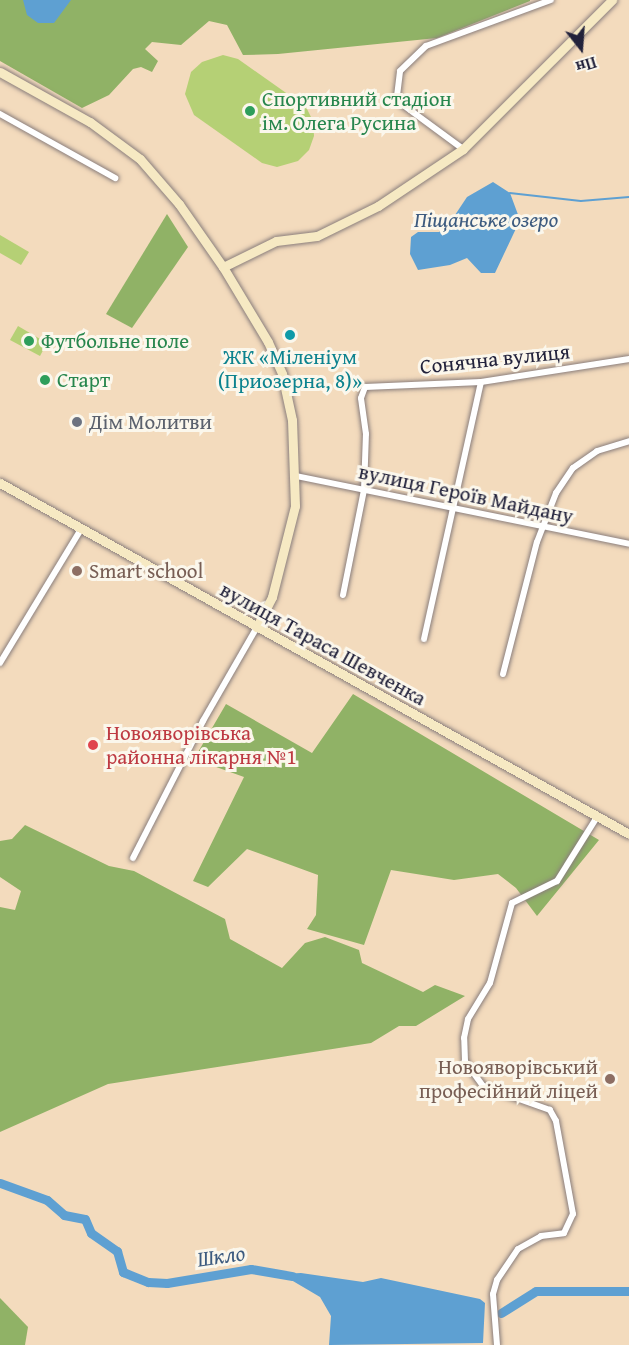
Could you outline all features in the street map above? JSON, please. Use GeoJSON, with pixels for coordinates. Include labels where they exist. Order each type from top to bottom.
{"type":"FeatureCollection","features":[{"type":"Feature","properties":{"kind":"street"},"geometry":{"type":"LineString","coordinates":[[463,148],[403,105],[397,96],[400,71],[426,46],[550,0]]}},
{"type":"Feature","properties":{"kind":"street"},"geometry":{"type":"LineString","coordinates":[[223,267],[276,241],[318,236],[378,206],[463,148],[612,0]]}},
{"type":"Feature","properties":{"kind":"street"},"geometry":{"type":"LineString","coordinates":[[0,72],[90,122],[133,153],[179,204],[223,267],[261,328],[282,374],[292,420],[296,476],[295,506],[272,597],[203,721],[133,858]]}},
{"type":"Feature","properties":{"kind":"street"},"geometry":{"type":"LineString","coordinates":[[0,114],[116,178]]}},
{"type":"Feature","properties":{"kind":"street","name":"Сонячна вулиця"},"geometry":{"type":"LineString","coordinates":[[364,490],[366,434],[361,398],[365,387],[480,382],[629,359]]}},
{"type":"Feature","properties":{"kind":"street"},"geometry":{"type":"LineString","coordinates":[[424,639],[455,508],[480,382]]}},
{"type":"Feature","properties":{"kind":"street"},"geometry":{"type":"LineString","coordinates":[[503,674],[544,527],[556,493],[573,468],[597,452],[629,441]]}},
{"type":"Feature","properties":{"kind":"street","name":"вулиця Героїв Майдану"},"geometry":{"type":"LineString","coordinates":[[296,476],[629,544]]}},
{"type":"Feature","properties":{"kind":"street","name":"вулиця Тараса Шевченка"},"geometry":{"type":"LineString","coordinates":[[0,483],[629,834]]}},
{"type":"Feature","properties":{"kind":"street"},"geometry":{"type":"LineString","coordinates":[[343,594],[364,490]]}},
{"type":"Feature","properties":{"kind":"street"},"geometry":{"type":"LineString","coordinates":[[0,663],[81,529]]}},
{"type":"Feature","properties":{"kind":"street"},"geometry":{"type":"LineString","coordinates":[[497,1345],[493,1294],[497,1280],[518,1249],[541,1236],[564,1233],[573,1214],[556,1120],[549,1110],[483,1086],[465,1061],[464,1038],[468,1020],[490,983],[512,903],[557,880],[597,818]]}},
{"type":"Feature","properties":{"kind":"green space"},"geometry":{"type":"Polygon","coordinates":[[[0,0],[530,1],[437,38],[278,54],[243,55],[227,25],[209,21],[181,45],[152,42],[145,49],[158,61],[152,72],[141,67],[133,69],[109,95],[82,108],[0,61],[0,0]]]}},
{"type":"Feature","properties":{"kind":"green space","name":"Спортивний стадіон ім. Олега Русина"},"geometry":{"type":"Polygon","coordinates":[[[223,55],[238,59],[306,107],[313,121],[314,136],[309,150],[298,161],[277,167],[262,163],[194,115],[185,94],[191,72],[202,62],[223,55]]]}},
{"type":"Feature","properties":{"kind":"green space"},"geometry":{"type":"Polygon","coordinates":[[[167,214],[188,247],[132,328],[106,314],[167,214]]]}},
{"type":"Feature","properties":{"kind":"green space"},"geometry":{"type":"Polygon","coordinates":[[[0,235],[29,252],[21,265],[0,253],[0,235]]]}},
{"type":"Feature","properties":{"kind":"green space","name":"Футбольне поле"},"geometry":{"type":"Polygon","coordinates":[[[18,326],[47,343],[40,356],[10,340],[18,326]]]}},
{"type":"Feature","properties":{"kind":"green space"},"geometry":{"type":"Polygon","coordinates":[[[353,694],[599,840],[537,916],[516,888],[498,874],[454,880],[391,870],[364,945],[307,929],[316,915],[318,875],[247,849],[208,887],[193,881],[244,777],[194,759],[226,704],[312,753],[353,694]]]}},
{"type":"Feature","properties":{"kind":"green space"},"geometry":{"type":"Polygon","coordinates":[[[25,825],[109,866],[134,871],[225,919],[230,939],[282,968],[305,943],[325,937],[359,950],[362,963],[423,992],[435,985],[465,996],[416,1026],[399,1026],[371,1043],[108,1084],[0,1132],[0,907],[15,910],[21,891],[0,877],[0,841],[12,839],[25,825]]]}},
{"type":"Feature","properties":{"kind":"green space"},"geometry":{"type":"Polygon","coordinates":[[[0,1298],[28,1327],[25,1345],[0,1345],[0,1298]]]}},
{"type":"Feature","properties":{"kind":"water"},"geometry":{"type":"Polygon","coordinates":[[[23,0],[71,0],[54,23],[38,23],[27,15],[23,0]]]}},
{"type":"Feature","properties":{"kind":"water","name":"Піщанське озеро"},"geometry":{"type":"Polygon","coordinates":[[[493,182],[510,193],[520,220],[495,273],[481,273],[467,258],[450,265],[418,270],[410,254],[411,237],[418,232],[439,232],[447,227],[467,197],[493,182]]]}},
{"type":"Feature","properties":{"kind":"water"},"geometry":{"type":"Polygon","coordinates":[[[301,1273],[363,1282],[381,1278],[480,1299],[485,1303],[483,1343],[329,1345],[331,1316],[320,1297],[281,1274],[301,1273]]]}},
{"type":"Feature","properties":{"kind":"waterway"},"geometry":{"type":"LineString","coordinates":[[510,193],[581,201],[629,197]]}},
{"type":"Feature","properties":{"kind":"waterway","name":"Шкло"},"geometry":{"type":"LineString","coordinates":[[0,1183],[47,1200],[64,1215],[85,1219],[91,1233],[117,1251],[123,1272],[148,1282],[167,1283],[251,1269],[292,1276]]}},
{"type":"Feature","properties":{"kind":"waterway","name":"Шкло"},"geometry":{"type":"LineString","coordinates":[[501,1313],[536,1291],[629,1291]]}},
{"type":"Feature","properties":{"kind":"place","name":"Спортивний стадіон ім. Олега Русина"},"geometry":{"type":"Point","coordinates":[250,111]}},
{"type":"Feature","properties":{"kind":"place","name":"ЖК «Міленіум (Приозерна, 8)»"},"geometry":{"type":"Point","coordinates":[290,335]}},
{"type":"Feature","properties":{"kind":"place","name":"Футбольне поле"},"geometry":{"type":"Point","coordinates":[29,341]}},
{"type":"Feature","properties":{"kind":"place","name":"Старт"},"geometry":{"type":"Point","coordinates":[45,380]}},
{"type":"Feature","properties":{"kind":"place","name":"Дім Молитви"},"geometry":{"type":"Point","coordinates":[77,422]}},
{"type":"Feature","properties":{"kind":"place","name":"Smart school"},"geometry":{"type":"Point","coordinates":[77,571]}},
{"type":"Feature","properties":{"kind":"place","name":"Новояворівська районна лікарня №1"},"geometry":{"type":"Point","coordinates":[93,745]}},
{"type":"Feature","properties":{"kind":"place","name":"Новояворівський професійний ліцей"},"geometry":{"type":"Point","coordinates":[610,1079]}}]}
